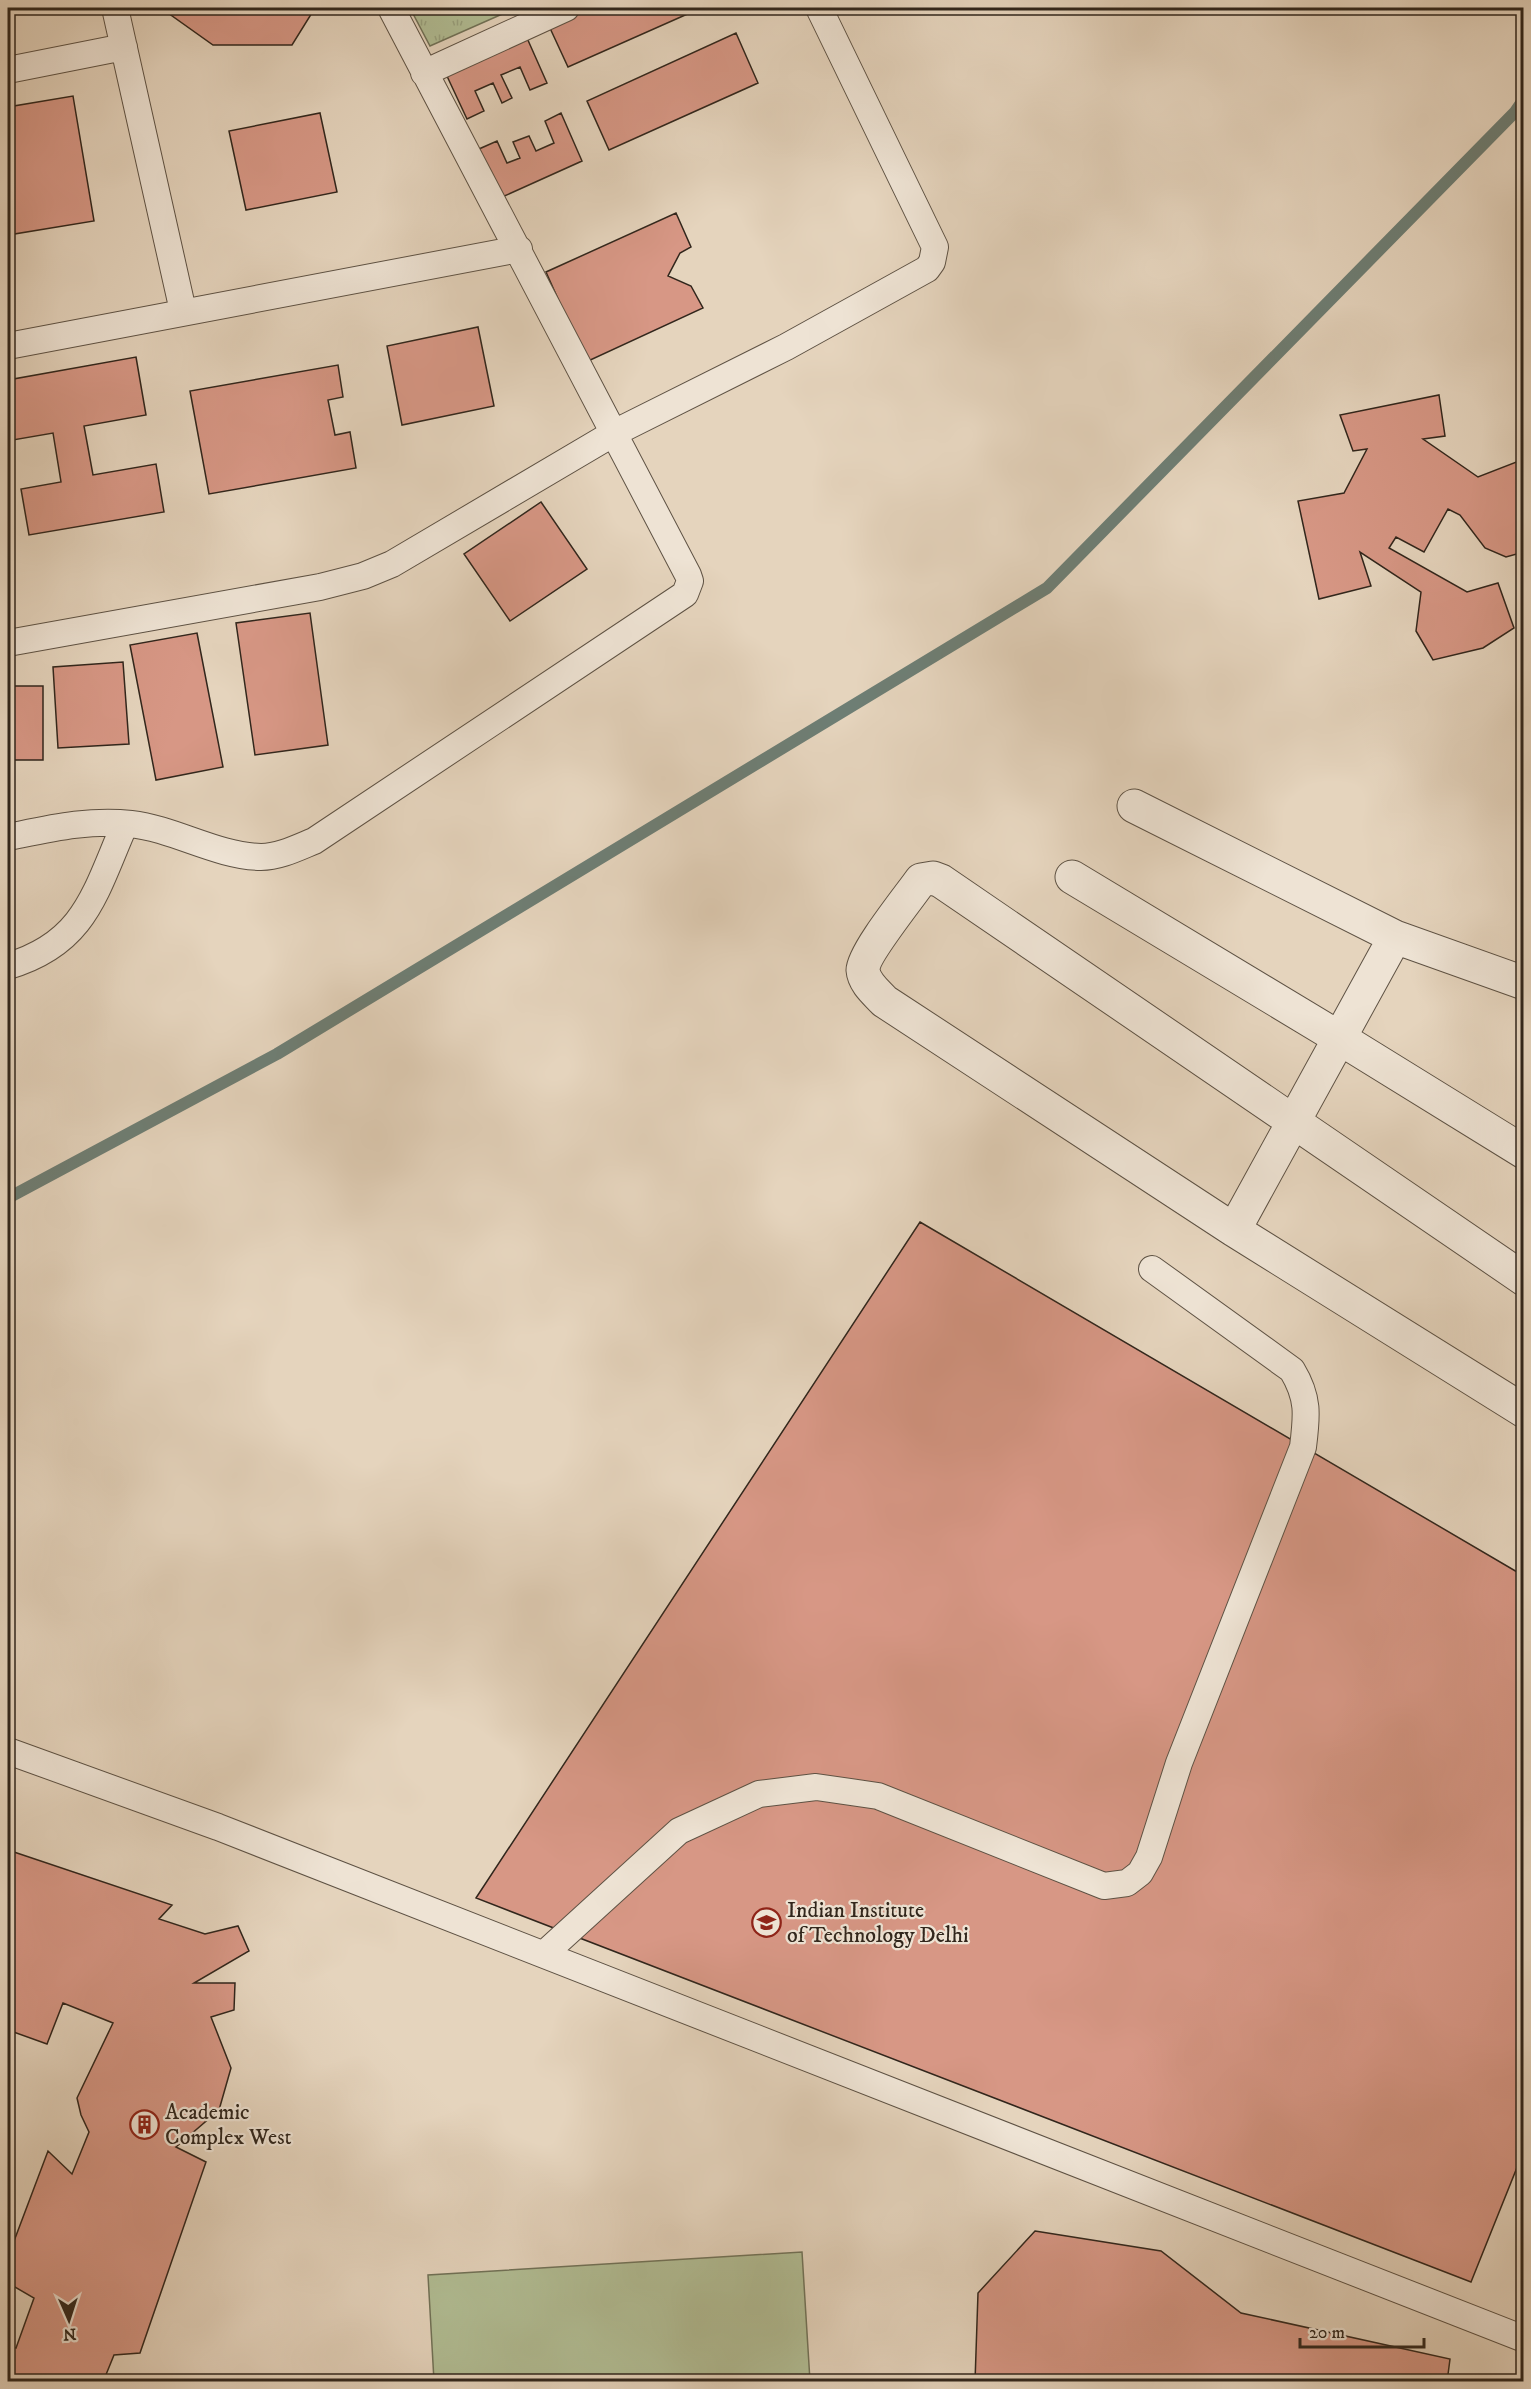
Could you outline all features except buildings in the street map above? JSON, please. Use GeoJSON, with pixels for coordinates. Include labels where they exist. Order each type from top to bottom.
{"type":"FeatureCollection","features":[{"type":"Feature","properties":{"kind":"street"},"geometry":{"type":"LineString","coordinates":[[1134,806],[1395,937],[1524,983]]}},
{"type":"Feature","properties":{"kind":"street"},"geometry":{"type":"LineString","coordinates":[[1072,877],[1524,1152]]}},
{"type":"Feature","properties":{"kind":"street"},"geometry":{"type":"LineString","coordinates":[[1524,1279],[941,880],[933,878],[921,880],[868,954],[863,969],[865,976],[884,1001],[1234,1230],[1524,1411]]}},
{"type":"Feature","properties":{"kind":"street"},"geometry":{"type":"LineString","coordinates":[[1234,1230],[1395,937]]}},
{"type":"Feature","properties":{"kind":"lane"},"geometry":{"type":"LineString","coordinates":[[115,8],[183,311]]}},
{"type":"Feature","properties":{"kind":"lane"},"geometry":{"type":"LineString","coordinates":[[8,837],[77,824],[125,824],[243,855],[263,857],[287,852],[314,841],[685,594],[690,581],[688,575],[391,8]]}},
{"type":"Feature","properties":{"kind":"lane"},"geometry":{"type":"LineString","coordinates":[[424,73],[566,8]]}},
{"type":"Feature","properties":{"kind":"lane"},"geometry":{"type":"LineString","coordinates":[[8,643],[320,587],[363,576],[392,564],[614,433],[786,347],[927,269],[932,262],[935,247],[819,8]]}},
{"type":"Feature","properties":{"kind":"lane"},"geometry":{"type":"LineString","coordinates":[[8,70],[124,47]]}},
{"type":"Feature","properties":{"kind":"lane"},"geometry":{"type":"LineString","coordinates":[[8,346],[519,249]]}},
{"type":"Feature","properties":{"kind":"lane"},"geometry":{"type":"LineString","coordinates":[[8,966],[43,952],[74,928],[87,911],[125,824]]}},
{"type":"Feature","properties":{"kind":"lane"},"geometry":{"type":"LineString","coordinates":[[544,1954],[679,1831],[759,1794],[816,1787],[878,1796],[1104,1886],[1127,1883],[1140,1872],[1149,1857],[1179,1763],[1303,1447],[1307,1415],[1304,1388],[1292,1370],[1152,1269]]}},
{"type":"Feature","properties":{"kind":"lane"},"geometry":{"type":"LineString","coordinates":[[8,1751],[218,1827],[1524,2339]]}},
{"type":"Feature","properties":{"kind":"green space"},"geometry":{"type":"Polygon","coordinates":[[[410,8],[516,8],[430,46],[410,8]]]}},
{"type":"Feature","properties":{"kind":"green space"},"geometry":{"type":"Polygon","coordinates":[[[802,2252],[810,2381],[434,2381],[428,2275],[802,2252]]]}},
{"type":"Feature","properties":{"kind":"waterway"},"geometry":{"type":"LineString","coordinates":[[8,1198],[277,1054],[1047,588],[1515,112],[1524,99]]}},
{"type":"Feature","properties":{"kind":"place","name":"Indian Institute of Technology Delhi"},"geometry":{"type":"Point","coordinates":[766,1922]}},
{"type":"Feature","properties":{"kind":"place","name":"Academic Complex West"},"geometry":{"type":"Point","coordinates":[144,2124]}}]}
